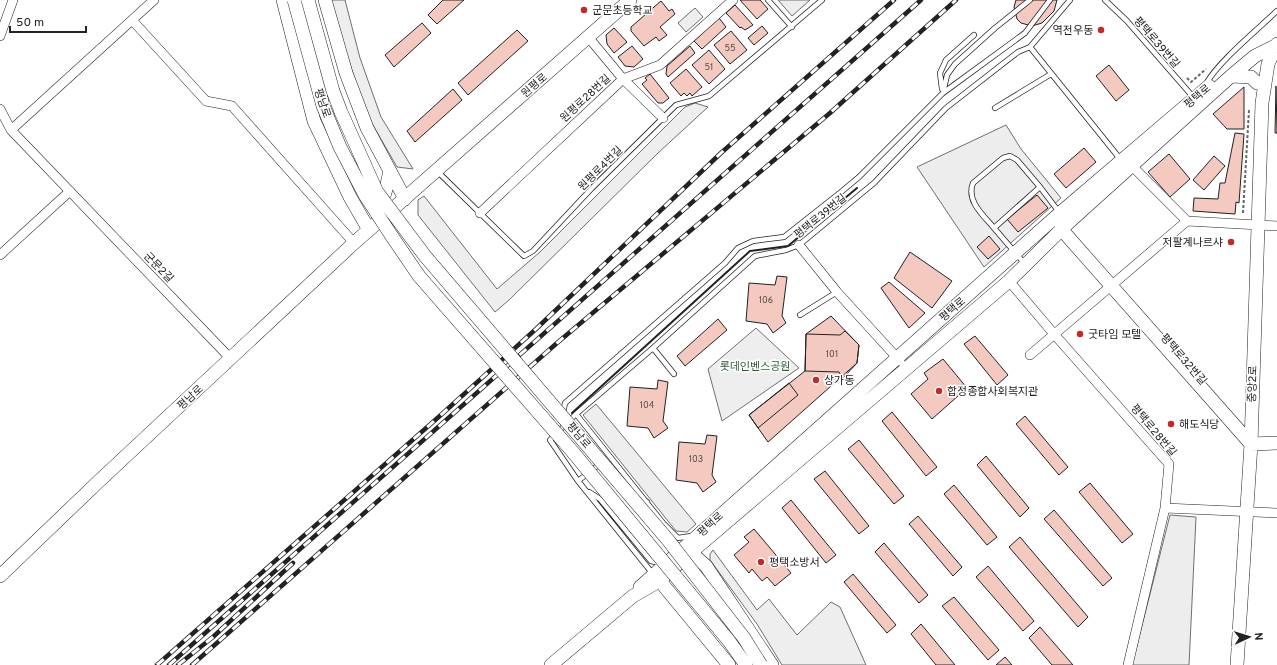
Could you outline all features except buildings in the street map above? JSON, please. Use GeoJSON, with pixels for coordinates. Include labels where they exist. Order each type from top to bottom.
{"type":"FeatureCollection","features":[{"type":"Feature","properties":{"kind":"main road"},"geometry":{"type":"LineString","coordinates":[[283,0],[314,121],[350,197],[369,230]]}},
{"type":"Feature","properties":{"kind":"main road","name":"평남로"},"geometry":{"type":"LineString","coordinates":[[294,0],[323,106],[340,146],[365,195],[394,241],[419,276],[572,451],[730,641],[746,665]]}},
{"type":"Feature","properties":{"kind":"main road","name":"평남로"},"geometry":{"type":"LineString","coordinates":[[308,0],[333,90],[341,112],[377,192],[425,256],[668,540],[744,638],[761,665]]}},
{"type":"Feature","properties":{"kind":"main road"},"geometry":{"type":"LineString","coordinates":[[325,0],[346,73],[364,121],[405,198]]}},
{"type":"Feature","properties":{"kind":"main road","name":"원평로"},"geometry":{"type":"LineString","coordinates":[[436,170],[589,38],[630,0]]}},
{"type":"Feature","properties":{"kind":"main road","name":"평택로"},"geometry":{"type":"LineString","coordinates":[[651,576],[664,564],[682,556],[696,536],[928,330],[1004,275],[1026,266],[1126,163],[1199,94],[1250,51],[1264,44],[1275,46]]}},
{"type":"Feature","properties":{"kind":"main road","name":"평택로"},"geometry":{"type":"LineString","coordinates":[[651,576],[710,536],[906,368],[938,343],[1004,275],[1015,253],[1060,213],[1126,163],[1255,56],[1275,46]]}},
{"type":"Feature","properties":{"kind":"main road","name":"중앙2로"},"geometry":{"type":"LineString","coordinates":[[1238,665],[1247,512],[1257,225],[1256,103],[1275,46]]}},
{"type":"Feature","properties":{"kind":"main road"},"geometry":{"type":"LineString","coordinates":[[1231,76],[1251,77],[1262,83],[1277,72]]}},
{"type":"Feature","properties":{"kind":"main road","name":"평남로"},"geometry":{"type":"LineString","coordinates":[[2,572],[354,243],[436,170]]}},
{"type":"Feature","properties":{"kind":"main road"},"geometry":{"type":"LineString","coordinates":[[350,197],[363,206],[376,202],[385,193],[390,171]]}},
{"type":"Feature","properties":{"kind":"main road"},"geometry":{"type":"LineString","coordinates":[[1060,213],[1065,227],[1250,440],[1277,444]]}},
{"type":"Feature","properties":{"kind":"main road"},"geometry":{"type":"LineString","coordinates":[[1250,440],[1277,436]]}},
{"type":"Feature","properties":{"kind":"main road"},"geometry":{"type":"LineString","coordinates":[[706,566],[706,553],[710,536]]}},
{"type":"Feature","properties":{"kind":"main road"},"geometry":{"type":"LineString","coordinates":[[682,556],[696,557],[706,566],[772,665]]}},
{"type":"Feature","properties":{"kind":"main road"},"geometry":{"type":"LineString","coordinates":[[552,665],[633,596],[651,576],[728,665]]}},
{"type":"Feature","properties":{"kind":"street"},"geometry":{"type":"LineString","coordinates":[[0,36],[13,0]]}},
{"type":"Feature","properties":{"kind":"street"},"geometry":{"type":"LineString","coordinates":[[11,130],[154,0]]}},
{"type":"Feature","properties":{"kind":"street","name":"원평로28번길"},"geometry":{"type":"LineString","coordinates":[[480,213],[623,79],[660,65],[733,0]]}},
{"type":"Feature","properties":{"kind":"street"},"geometry":{"type":"LineString","coordinates":[[132,20],[206,101],[232,106],[354,243]]}},
{"type":"Feature","properties":{"kind":"street"},"geometry":{"type":"LineString","coordinates":[[589,38],[623,79],[663,118]]}},
{"type":"Feature","properties":{"kind":"street","name":"군문2길"},"geometry":{"type":"LineString","coordinates":[[0,109],[11,130],[231,359]]}},
{"type":"Feature","properties":{"kind":"street"},"geometry":{"type":"LineString","coordinates":[[1126,163],[1187,221],[1277,226]]}},
{"type":"Feature","properties":{"kind":"street"},"geometry":{"type":"LineString","coordinates":[[0,255],[70,191]]}},
{"type":"Feature","properties":{"kind":"street"},"geometry":{"type":"LineString","coordinates":[[1030,355],[1187,221]]}},
{"type":"Feature","properties":{"kind":"street"},"geometry":{"type":"LineString","coordinates":[[799,245],[837,292],[898,357],[906,368]]}},
{"type":"Feature","properties":{"kind":"street","name":"평택로28번길"},"geometry":{"type":"LineString","coordinates":[[1004,275],[1169,464],[1165,508],[1128,665]]}},
{"type":"Feature","properties":{"kind":"street"},"geometry":{"type":"LineString","coordinates":[[928,330],[938,343]]}},
{"type":"Feature","properties":{"kind":"street"},"geometry":{"type":"LineString","coordinates":[[1165,508],[1277,513]]}},
{"type":"Feature","properties":{"kind":"lane"},"geometry":{"type":"LineString","coordinates":[[768,0],[792,27],[822,0]]}},
{"type":"Feature","properties":{"kind":"lane"},"geometry":{"type":"LineString","coordinates":[[943,93],[948,75],[955,64],[995,28],[1030,0]]}},
{"type":"Feature","properties":{"kind":"lane"},"geometry":{"type":"LineString","coordinates":[[647,502],[626,488],[563,413],[565,403],[725,263],[738,248],[753,241],[784,237],[859,176],[943,93],[1025,33],[1050,0]]}},
{"type":"Feature","properties":{"kind":"lane","name":"평택로39번길"},"geometry":{"type":"LineString","coordinates":[[578,481],[550,440],[576,414],[653,348],[755,256],[786,250],[799,245],[874,183],[946,108],[1018,52],[1030,47],[1070,0]]}},
{"type":"Feature","properties":{"kind":"lane","name":"평택로39번길"},"geometry":{"type":"LineString","coordinates":[[1105,0],[1199,94]]}},
{"type":"Feature","properties":{"kind":"lane"},"geometry":{"type":"LineString","coordinates":[[1199,94],[1210,78],[1238,48],[1277,11]]}},
{"type":"Feature","properties":{"kind":"lane","name":"원평로4번길"},"geometry":{"type":"LineString","coordinates":[[436,170],[524,256],[533,251],[592,188],[676,105],[709,96],[792,27]]}},
{"type":"Feature","properties":{"kind":"lane"},"geometry":{"type":"LineString","coordinates":[[943,93],[940,73],[946,60],[974,35]]}},
{"type":"Feature","properties":{"kind":"lane"},"geometry":{"type":"LineString","coordinates":[[1030,47],[1126,163]]}},
{"type":"Feature","properties":{"kind":"lane"},"geometry":{"type":"LineString","coordinates":[[995,108],[1051,74]]}},
{"type":"Feature","properties":{"kind":"lane"},"geometry":{"type":"LineString","coordinates":[[1026,266],[974,204],[971,188],[973,183],[1003,158],[1010,156],[1017,160],[1060,213]]}},
{"type":"Feature","properties":{"kind":"lane"},"geometry":{"type":"LineString","coordinates":[[994,228],[1040,187]]}},
{"type":"Feature","properties":{"kind":"lane"},"geometry":{"type":"LineString","coordinates":[[800,315],[837,292]]}},
{"type":"Feature","properties":{"kind":"lane"},"geometry":{"type":"LineString","coordinates":[[653,348],[674,374]]}},
{"type":"Feature","properties":{"kind":"lane"},"geometry":{"type":"LineString","coordinates":[[576,414],[663,523],[678,538],[696,536]]}},
{"type":"Feature","properties":{"kind":"lane"},"geometry":{"type":"LineString","coordinates":[[604,461],[578,481],[651,576]]}},
{"type":"Feature","properties":{"kind":"lane"},"geometry":{"type":"LineString","coordinates":[[586,490],[600,499],[651,561],[664,564]]}},
{"type":"Feature","properties":{"kind":"path"},"geometry":{"type":"LineString","coordinates":[[1242,213],[1256,103]]}},
{"type":"Feature","properties":{"kind":"green space"},"geometry":{"type":"Polygon","coordinates":[[[329,0],[345,0],[360,58],[381,117],[413,169],[397,167],[366,113],[329,0]]]}},
{"type":"Feature","properties":{"kind":"green space"},"geometry":{"type":"Polygon","coordinates":[[[695,8],[703,17],[686,32],[678,23],[695,8]]]}},
{"type":"Feature","properties":{"kind":"green space"},"geometry":{"type":"Polygon","coordinates":[[[695,103],[708,107],[658,153],[495,312],[418,215],[418,200],[424,196],[497,289],[540,252],[685,107],[695,103]]]}},
{"type":"Feature","properties":{"kind":"green space","name":"롯데인벤스공원"},"geometry":{"type":"Polygon","coordinates":[[[756,328],[799,368],[722,421],[708,369],[756,328]]]}},
{"type":"Feature","properties":{"kind":"green space"},"geometry":{"type":"Polygon","coordinates":[[[596,404],[696,524],[687,532],[676,531],[583,415],[596,404]]]}},
{"type":"Feature","properties":{"kind":"green space"},"geometry":{"type":"Polygon","coordinates":[[[713,550],[757,610],[769,599],[797,635],[831,602],[840,607],[866,665],[782,665],[757,624],[710,560],[710,554],[713,550]]]}},
{"type":"Feature","properties":{"kind":"shaded area"},"geometry":{"type":"Polygon","coordinates":[[[778,0],[810,0],[792,16],[778,0]]]}},
{"type":"Feature","properties":{"kind":"shaded area"},"geometry":{"type":"Polygon","coordinates":[[[1006,125],[1021,149],[1061,198],[984,267],[917,167],[1006,125]]]}},
{"type":"Feature","properties":{"kind":"shaded area"},"geometry":{"type":"Polygon","coordinates":[[[1170,515],[1196,517],[1189,665],[1132,665],[1170,515]]]}},
{"type":"Feature","properties":{"kind":"railway"},"geometry":{"type":"LineString","coordinates":[[157,665],[442,414],[536,329],[721,153],[894,0]]}},
{"type":"Feature","properties":{"kind":"railway"},"geometry":{"type":"LineString","coordinates":[[169,665],[921,0]]}},
{"type":"Feature","properties":{"kind":"railway"},"geometry":{"type":"LineString","coordinates":[[192,665],[557,343],[830,113],[956,0]]}},
{"type":"Feature","properties":{"kind":"railway"},"geometry":{"type":"LineString","coordinates":[[178,665],[213,637],[293,563]]}},
{"type":"Feature","properties":{"kind":"wall"},"geometry":{"type":"LineString","coordinates":[[572,413],[750,251],[788,246],[857,188]]}},
{"type":"Feature","properties":{"kind":"place","name":"군문초등학교"},"geometry":{"type":"Point","coordinates":[584,10]}},
{"type":"Feature","properties":{"kind":"place","name":"역전우동"},"geometry":{"type":"Point","coordinates":[1101,30]}},
{"type":"Feature","properties":{"kind":"place","name":"저팔계나르샤"},"geometry":{"type":"Point","coordinates":[1231,242]}},
{"type":"Feature","properties":{"kind":"place","name":"굿타임 모텔"},"geometry":{"type":"Point","coordinates":[1080,334]}},
{"type":"Feature","properties":{"kind":"place","name":"상가동"},"geometry":{"type":"Point","coordinates":[816,380]}},
{"type":"Feature","properties":{"kind":"place","name":"합정종합사회복지관"},"geometry":{"type":"Point","coordinates":[939,391]}},
{"type":"Feature","properties":{"kind":"place","name":"해도식당"},"geometry":{"type":"Point","coordinates":[1171,424]}},
{"type":"Feature","properties":{"kind":"place","name":"평택소방서"},"geometry":{"type":"Point","coordinates":[761,562]}}]}
